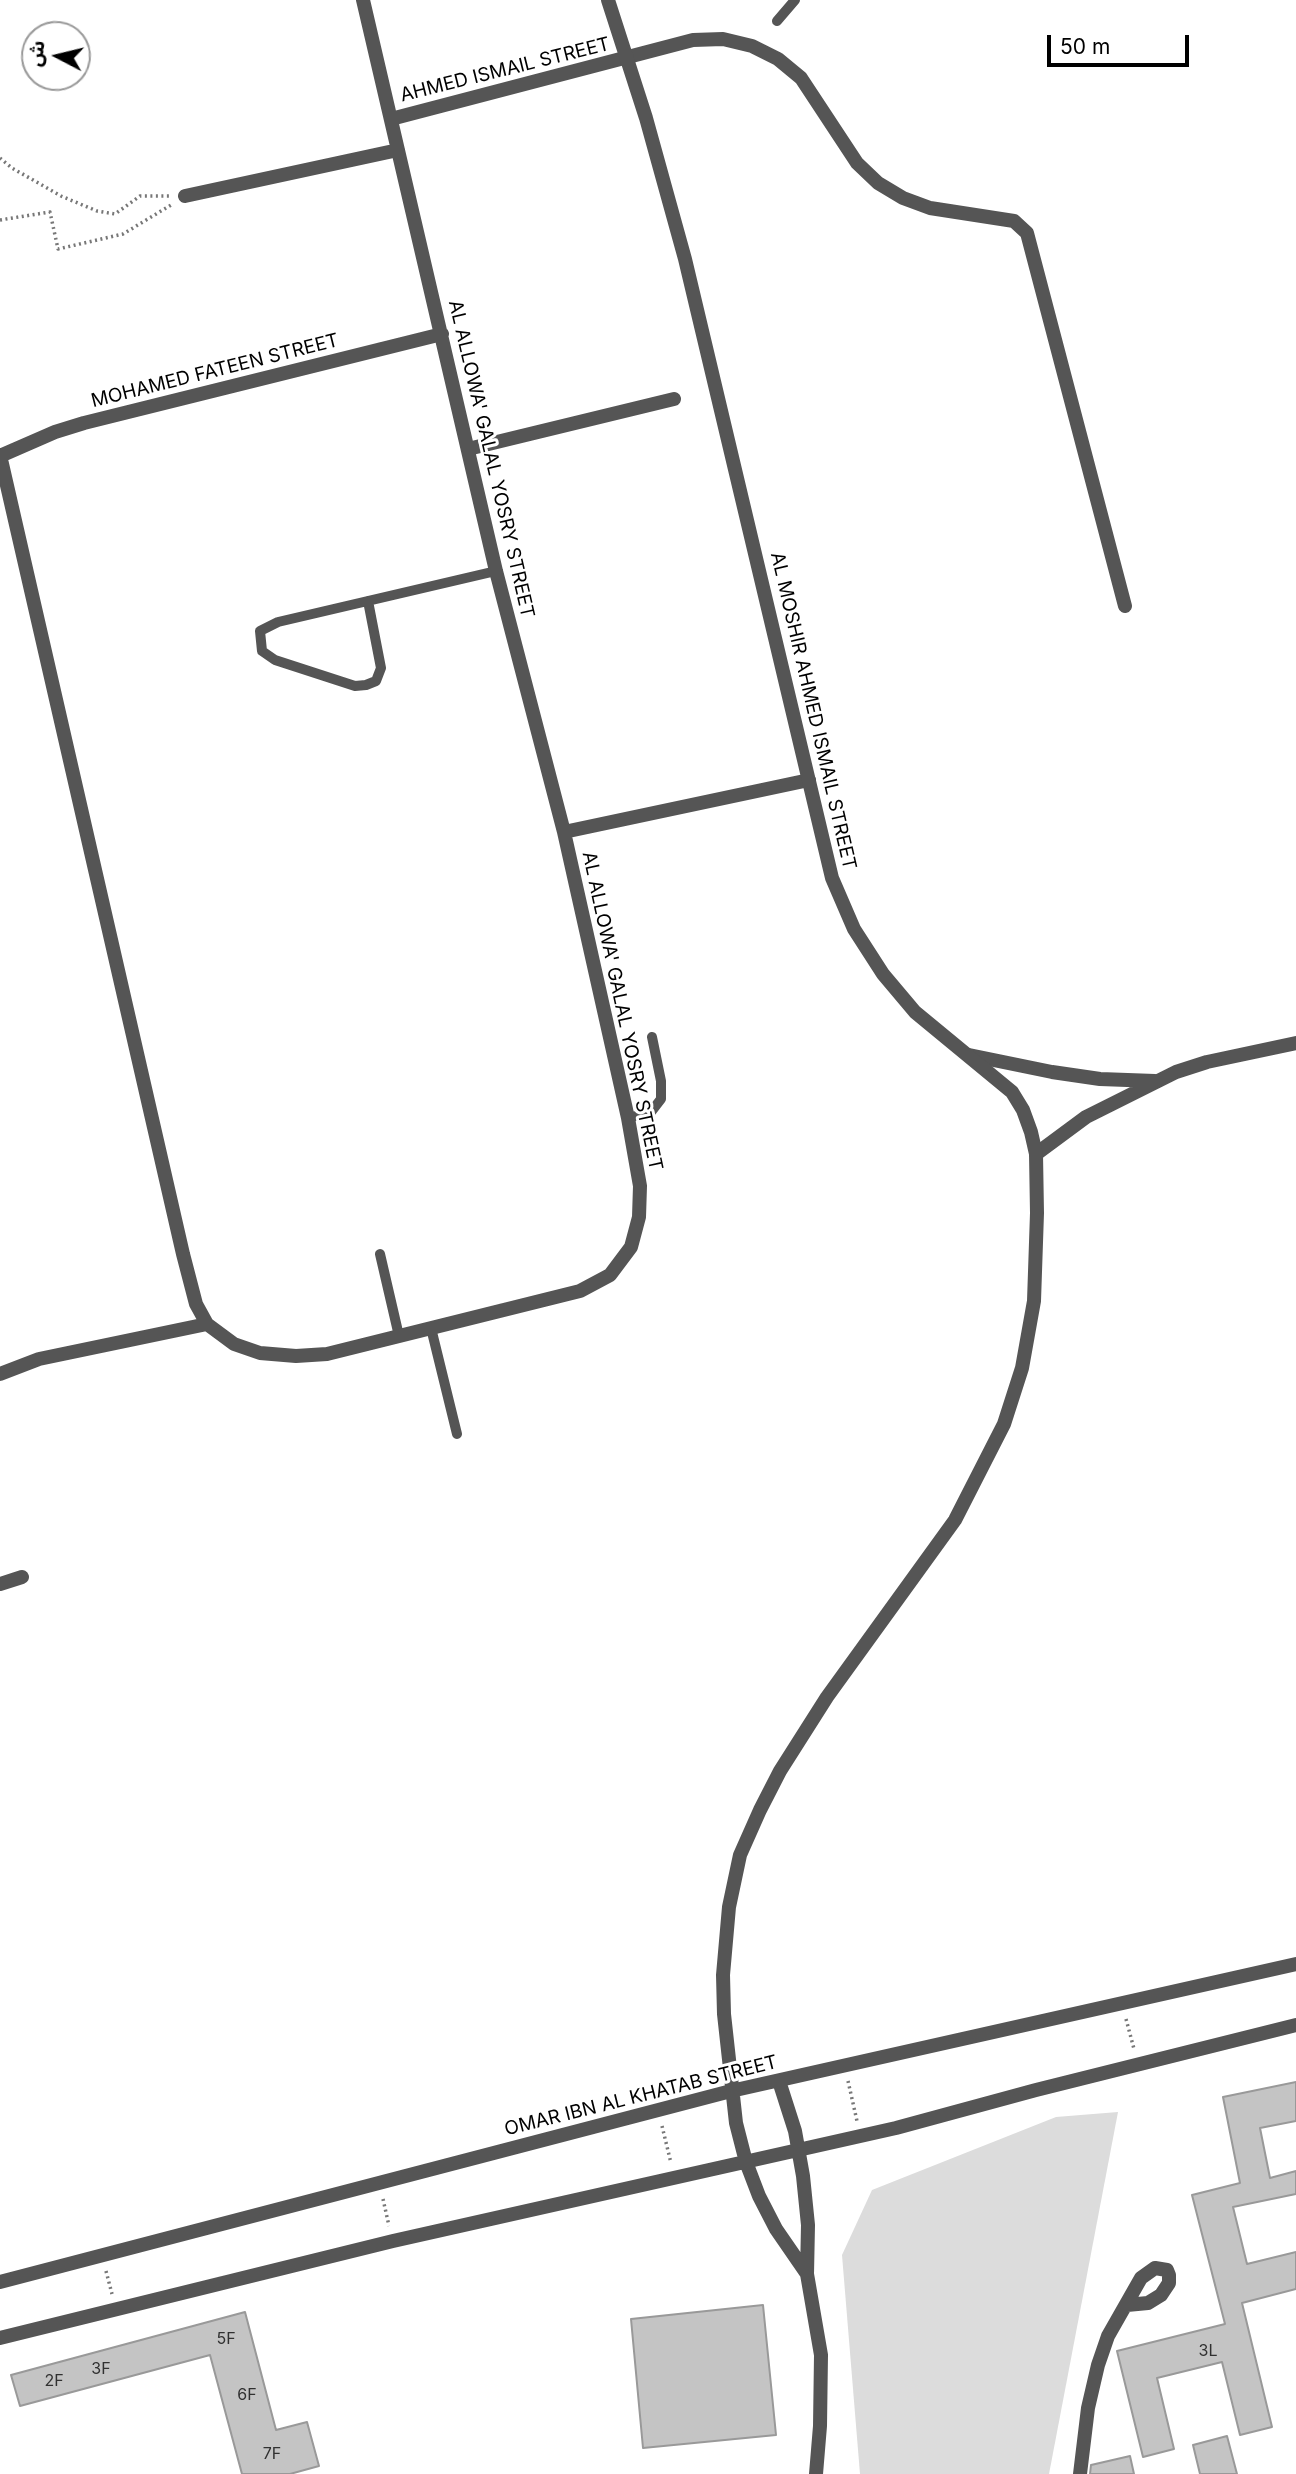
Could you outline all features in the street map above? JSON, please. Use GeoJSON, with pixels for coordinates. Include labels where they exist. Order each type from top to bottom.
{"type":"FeatureCollection","features":[{"type":"Feature","properties":{"kind":"street","name":"AL ALLOWA' GALAL YOSRY STREET"},"geometry":{"type":"LineString","coordinates":[[207,1324],[234,1344],[260,1353],[296,1356],[327,1354],[580,1291],[610,1275],[631,1247],[639,1217],[640,1186],[628,1118],[564,832],[496,571],[363,0]]}},
{"type":"Feature","properties":{"kind":"street","name":"AL MOSHIR AHMED ISMAIL STREET"},"geometry":{"type":"LineString","coordinates":[[608,0],[628,59],[685,260],[832,878],[854,929],[883,974],[915,1012],[1012,1092],[1023,1110],[1036,1154],[1034,1301],[1022,1368],[1004,1424],[955,1520],[827,1697],[780,1771],[740,1855],[729,1907],[723,1975],[736,2123],[746,2162],[759,2196],[776,2229],[807,2274]]}},
{"type":"Feature","properties":{"kind":"street","name":"AHMED ISMAIL STREET"},"geometry":{"type":"LineString","coordinates":[[391,118],[628,59],[693,40],[723,39],[752,46],[779,59],[801,78],[857,163],[878,183],[903,198],[930,208],[1014,221],[1022,226],[1030,242],[1125,606]]}},
{"type":"Feature","properties":{"kind":"street"},"geometry":{"type":"LineString","coordinates":[[185,196],[398,150]]}},
{"type":"Feature","properties":{"kind":"street","name":"MOHAMED FATEEN STREET"},"geometry":{"type":"LineString","coordinates":[[0,456],[47,435],[84,423],[442,334]]}},
{"type":"Feature","properties":{"kind":"street"},"geometry":{"type":"LineString","coordinates":[[468,449],[674,399]]}},
{"type":"Feature","properties":{"kind":"street"},"geometry":{"type":"LineString","coordinates":[[0,456],[183,1254],[196,1304],[207,1324],[39,1359],[0,1374]]}},
{"type":"Feature","properties":{"kind":"street"},"geometry":{"type":"LineString","coordinates":[[564,832],[809,780]]}},
{"type":"Feature","properties":{"kind":"street"},"geometry":{"type":"LineString","coordinates":[[1036,1154],[1086,1117],[1157,1081],[1207,1062],[1296,1043]]}},
{"type":"Feature","properties":{"kind":"street"},"geometry":{"type":"LineString","coordinates":[[969,1055],[1100,1079],[1157,1081]]}},
{"type":"Feature","properties":{"kind":"street"},"geometry":{"type":"LineString","coordinates":[[0,1584],[22,1577]]}},
{"type":"Feature","properties":{"kind":"street","name":"OMAR IBN AL KHATAB STREET"},"geometry":{"type":"LineString","coordinates":[[0,2282],[732,2091],[1296,1964]]}},
{"type":"Feature","properties":{"kind":"street"},"geometry":{"type":"LineString","coordinates":[[0,2338],[393,2241],[799,2152],[1296,2025]]}},
{"type":"Feature","properties":{"kind":"street"},"geometry":{"type":"LineString","coordinates":[[779,2081],[799,2152],[806,2200],[807,2274],[821,2355],[816,2474]]}},
{"type":"Feature","properties":{"kind":"street"},"geometry":{"type":"LineString","coordinates":[[1080,2474],[1088,2408],[1098,2365],[1108,2336],[1127,2305]]}},
{"type":"Feature","properties":{"kind":"lane"},"geometry":{"type":"LineString","coordinates":[[777,21],[795,0]]}},
{"type":"Feature","properties":{"kind":"lane"},"geometry":{"type":"LineString","coordinates":[[368,601],[381,668],[376,681],[355,685],[275,660],[262,651],[261,631],[278,622],[496,571]]}},
{"type":"Feature","properties":{"kind":"lane"},"geometry":{"type":"LineString","coordinates":[[628,1118],[651,1112],[661,1099],[661,1081],[652,1037]]}},
{"type":"Feature","properties":{"kind":"lane"},"geometry":{"type":"LineString","coordinates":[[380,1254],[399,1336]]}},
{"type":"Feature","properties":{"kind":"lane"},"geometry":{"type":"LineString","coordinates":[[431,1328],[457,1434]]}},
{"type":"Feature","properties":{"kind":"path"},"geometry":{"type":"LineString","coordinates":[[0,158],[61,197],[97,211],[115,214],[140,197],[185,196]]}},
{"type":"Feature","properties":{"kind":"path"},"geometry":{"type":"LineString","coordinates":[[0,220],[50,212],[58,249],[123,234],[185,196]]}},
{"type":"Feature","properties":{"kind":"path"},"geometry":{"type":"LineString","coordinates":[[1122,2004],[1138,2064]]}},
{"type":"Feature","properties":{"kind":"path"},"geometry":{"type":"LineString","coordinates":[[845,2066],[860,2137]]}},
{"type":"Feature","properties":{"kind":"path"},"geometry":{"type":"LineString","coordinates":[[658,2110],[674,2178]]}},
{"type":"Feature","properties":{"kind":"path"},"geometry":{"type":"LineString","coordinates":[[379,2183],[393,2241]]}},
{"type":"Feature","properties":{"kind":"path"},"geometry":{"type":"LineString","coordinates":[[103,2255],[116,2310]]}},
{"type":"Feature","properties":{"kind":"shaded area"},"geometry":{"type":"Polygon","coordinates":[[[1118,2112],[1049,2474],[860,2474],[842,2255],[872,2190],[1056,2117],[1118,2112]]]}},
{"type":"Feature","properties":{"kind":"building"},"geometry":{"type":"Polygon","coordinates":[[[1296,2082],[1296,2121],[1260,2128],[1270,2178],[1296,2171],[1296,2194],[1233,2207],[1247,2264],[1296,2252],[1296,2289],[1242,2303],[1272,2427],[1240,2435],[1222,2362],[1157,2378],[1174,2449],[1143,2457],[1117,2351],[1225,2324],[1192,2195],[1240,2183],[1223,2097],[1296,2082]]]}},
{"type":"Feature","properties":{"kind":"building"},"geometry":{"type":"Polygon","coordinates":[[[763,2305],[776,2435],[643,2448],[631,2319],[763,2305]]]}},
{"type":"Feature","properties":{"kind":"building"},"geometry":{"type":"Polygon","coordinates":[[[245,2312],[276,2430],[307,2422],[319,2466],[290,2474],[242,2474],[210,2355],[20,2406],[11,2375],[245,2312]]]}},
{"type":"Feature","properties":{"kind":"building"},"geometry":{"type":"Polygon","coordinates":[[[1227,2436],[1237,2474],[1200,2474],[1193,2445],[1227,2436]]]}},
{"type":"Feature","properties":{"kind":"building"},"geometry":{"type":"Polygon","coordinates":[[[1130,2456],[1134,2474],[1090,2474],[1091,2465],[1130,2456]]]}}]}
